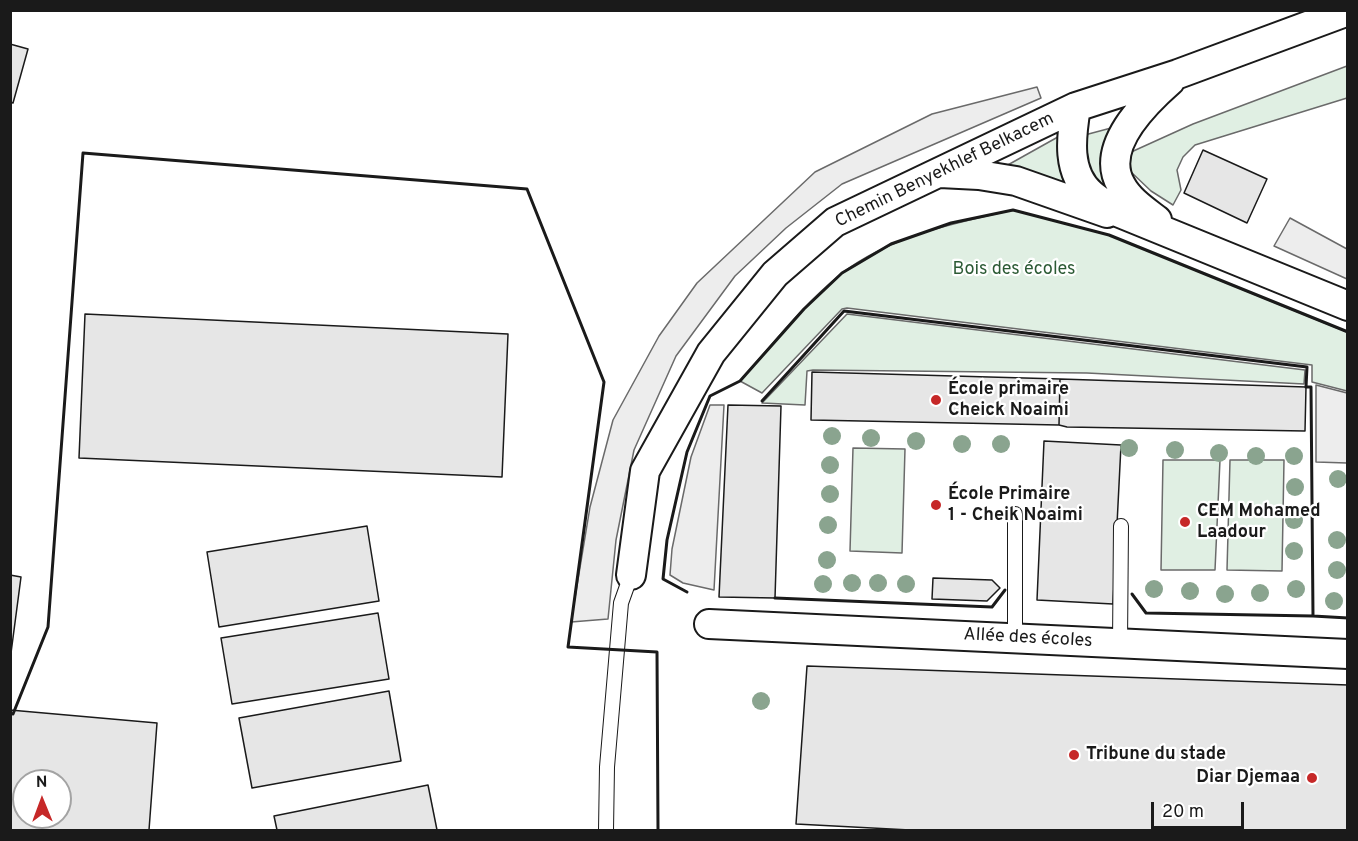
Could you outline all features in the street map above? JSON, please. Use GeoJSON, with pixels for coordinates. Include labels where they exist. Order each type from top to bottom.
{"type":"FeatureCollection","features":[{"type":"Feature","properties":{"kind":"street","name":"Chemin Benyekhlef Belkacem"},"geometry":{"type":"LineString","coordinates":[[631,575],[645,471],[711,353],[775,274],[834,222],[1076,107],[1178,74],[1345,11]]}},
{"type":"Feature","properties":{"kind":"street"},"geometry":{"type":"LineString","coordinates":[[1178,74],[1145,103],[1121,137],[1115,163],[1120,184],[1138,206],[1180,237]]}},
{"type":"Feature","properties":{"kind":"street"},"geometry":{"type":"LineString","coordinates":[[1076,107],[1071,136],[1072,155],[1078,175],[1090,194],[1115,211],[1347,306]]}},
{"type":"Feature","properties":{"kind":"street"},"geometry":{"type":"LineString","coordinates":[[938,173],[979,175],[1016,181],[1180,237]]}},
{"type":"Feature","properties":{"kind":"street","name":"Allée des écoles"},"geometry":{"type":"LineString","coordinates":[[709,624],[1347,654]]}},
{"type":"Feature","properties":{"kind":"lane"},"geometry":{"type":"LineString","coordinates":[[1015,514],[1015,638]]}},
{"type":"Feature","properties":{"kind":"lane"},"geometry":{"type":"LineString","coordinates":[[1120,643],[1121,526]]}},
{"type":"Feature","properties":{"kind":"lane"},"geometry":{"type":"LineString","coordinates":[[606,831],[607,767],[621,603],[631,575]]}},
{"type":"Feature","properties":{"kind":"green space"},"geometry":{"type":"Polygon","coordinates":[[[1347,66],[1347,98],[1195,145],[1183,157],[1177,170],[1181,190],[1173,205],[1151,191],[1131,172],[1129,153],[1193,124],[1347,66]]]}},
{"type":"Feature","properties":{"kind":"green space"},"geometry":{"type":"Polygon","coordinates":[[[1111,128],[1102,154],[1113,196],[1088,173],[1081,136],[1111,128]]]}},
{"type":"Feature","properties":{"kind":"green space"},"geometry":{"type":"Polygon","coordinates":[[[1065,133],[1085,198],[1006,166],[1065,133]]]}},
{"type":"Feature","properties":{"kind":"green space","name":"Bois des écoles"},"geometry":{"type":"Polygon","coordinates":[[[1013,210],[1109,235],[1347,332],[1347,391],[1312,382],[1312,365],[847,308],[842,309],[762,393],[740,381],[814,298],[860,261],[901,240],[968,220],[1013,210]]]}},
{"type":"Feature","properties":{"kind":"green space"},"geometry":{"type":"Polygon","coordinates":[[[847,314],[1305,370],[1304,384],[1087,373],[813,370],[807,371],[805,405],[762,403],[847,314]]]}},
{"type":"Feature","properties":{"kind":"green space"},"geometry":{"type":"Polygon","coordinates":[[[853,448],[905,449],[902,553],[850,551],[853,448]]]}},
{"type":"Feature","properties":{"kind":"green space"},"geometry":{"type":"Polygon","coordinates":[[[1163,460],[1220,460],[1215,570],[1161,570],[1163,460]]]}},
{"type":"Feature","properties":{"kind":"green space"},"geometry":{"type":"Polygon","coordinates":[[[1230,460],[1284,460],[1282,571],[1227,570],[1230,460]]]}},
{"type":"Feature","properties":{"kind":"shaded area"},"geometry":{"type":"Polygon","coordinates":[[[1037,87],[1041,98],[842,184],[786,228],[735,276],[676,356],[634,450],[616,540],[608,619],[571,622],[590,507],[613,420],[659,336],[697,283],[815,172],[932,114],[1037,87]]]}},
{"type":"Feature","properties":{"kind":"shaded area"},"geometry":{"type":"Polygon","coordinates":[[[1290,218],[1347,249],[1347,279],[1274,246],[1290,218]]]}},
{"type":"Feature","properties":{"kind":"shaded area"},"geometry":{"type":"Polygon","coordinates":[[[1316,385],[1347,393],[1347,463],[1316,462],[1316,385]]]}},
{"type":"Feature","properties":{"kind":"shaded area"},"geometry":{"type":"Polygon","coordinates":[[[710,405],[724,405],[714,590],[683,583],[670,575],[672,549],[691,457],[710,405]]]}},
{"type":"Feature","properties":{"kind":"building"},"geometry":{"type":"Polygon","coordinates":[[[10,44],[28,49],[13,103],[10,102],[10,44]]]}},
{"type":"Feature","properties":{"kind":"building"},"geometry":{"type":"Polygon","coordinates":[[[1203,150],[1267,179],[1247,223],[1184,193],[1203,150]]]}},
{"type":"Feature","properties":{"kind":"building"},"geometry":{"type":"Polygon","coordinates":[[[85,314],[508,334],[502,477],[79,458],[85,314]]]}},
{"type":"Feature","properties":{"kind":"building","name":"École primaire Cheick Noaimi"},"geometry":{"type":"Polygon","coordinates":[[[812,372],[1060,379],[1059,425],[811,420],[812,372]]]}},
{"type":"Feature","properties":{"kind":"building"},"geometry":{"type":"Polygon","coordinates":[[[1060,379],[1306,387],[1305,431],[1067,427],[1059,425],[1060,379]]]}},
{"type":"Feature","properties":{"kind":"building"},"geometry":{"type":"Polygon","coordinates":[[[728,405],[781,406],[775,598],[719,597],[728,405]]]}},
{"type":"Feature","properties":{"kind":"building"},"geometry":{"type":"Polygon","coordinates":[[[1044,441],[1121,445],[1113,604],[1037,600],[1044,441]]]}},
{"type":"Feature","properties":{"kind":"building"},"geometry":{"type":"Polygon","coordinates":[[[367,526],[379,601],[219,627],[207,552],[367,526]]]}},
{"type":"Feature","properties":{"kind":"building"},"geometry":{"type":"Polygon","coordinates":[[[10,575],[21,577],[11,653],[10,653],[10,575]]]}},
{"type":"Feature","properties":{"kind":"building"},"geometry":{"type":"Polygon","coordinates":[[[933,578],[992,580],[1000,588],[987,601],[932,599],[933,578]]]}},
{"type":"Feature","properties":{"kind":"building"},"geometry":{"type":"Polygon","coordinates":[[[378,613],[389,679],[232,704],[221,638],[378,613]]]}},
{"type":"Feature","properties":{"kind":"building","name":"Tribune du stade"},"geometry":{"type":"Polygon","coordinates":[[[807,666],[1348,685],[1348,830],[910,830],[796,824],[807,666]]]}},
{"type":"Feature","properties":{"kind":"building"},"geometry":{"type":"Polygon","coordinates":[[[389,691],[401,761],[252,788],[239,718],[389,691]]]}},
{"type":"Feature","properties":{"kind":"building"},"geometry":{"type":"Polygon","coordinates":[[[10,710],[157,723],[149,830],[10,830],[10,710]]]}},
{"type":"Feature","properties":{"kind":"building"},"geometry":{"type":"Polygon","coordinates":[[[428,785],[437,830],[277,830],[274,816],[428,785]]]}},
{"type":"Feature","properties":{"kind":"wall"},"geometry":{"type":"LineString","coordinates":[[13,714],[48,627],[83,153],[527,189],[604,382],[568,647],[657,652],[658,830]]}},
{"type":"Feature","properties":{"kind":"wall"},"geometry":{"type":"LineString","coordinates":[[687,592],[663,579],[667,540],[687,452],[710,396],[740,381],[804,309],[842,273],[891,244],[951,223],[1013,210],[1109,235],[1348,332]]}},
{"type":"Feature","properties":{"kind":"wall"},"geometry":{"type":"LineString","coordinates":[[762,401],[844,311],[1307,367],[1306,387],[1311,387],[1313,616],[1146,613],[1132,594]]}},
{"type":"Feature","properties":{"kind":"wall"},"geometry":{"type":"LineString","coordinates":[[775,598],[992,607],[1005,590]]}},
{"type":"Feature","properties":{"kind":"wall"},"geometry":{"type":"LineString","coordinates":[[1313,616],[1348,618]]}},
{"type":"Feature","properties":{"kind":"place","name":"École primaire Cheick Noaimi"},"geometry":{"type":"Point","coordinates":[936,400]}},
{"type":"Feature","properties":{"kind":"place","name":"École Primaire 1 - Cheik Noaimi"},"geometry":{"type":"Point","coordinates":[936,505]}},
{"type":"Feature","properties":{"kind":"place","name":"CEM Mohamed Laadour"},"geometry":{"type":"Point","coordinates":[1185,522]}},
{"type":"Feature","properties":{"kind":"place","name":"Tribune du stade"},"geometry":{"type":"Point","coordinates":[1074,755]}},
{"type":"Feature","properties":{"kind":"place","name":"Diar Djemaa"},"geometry":{"type":"Point","coordinates":[1312,778]}}]}
